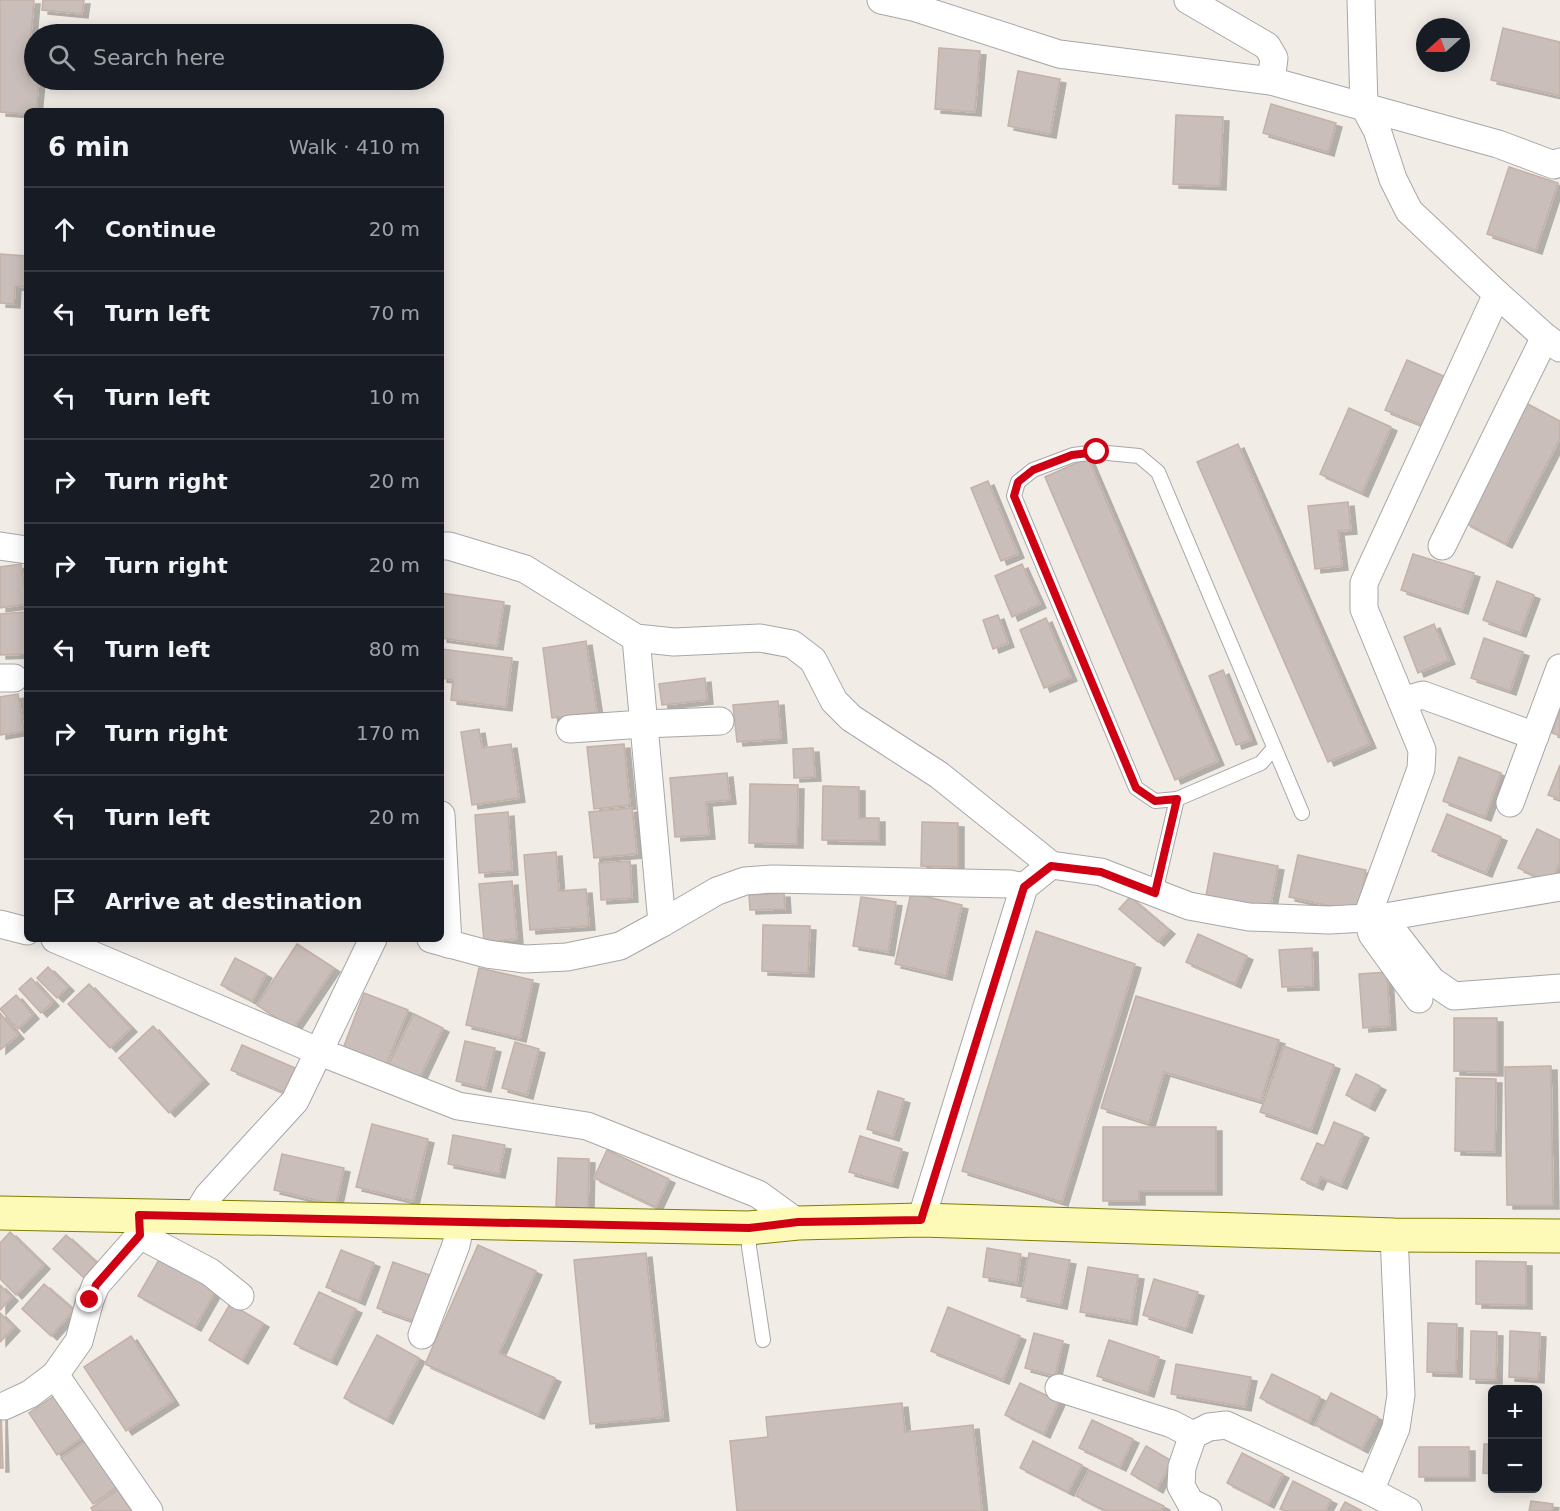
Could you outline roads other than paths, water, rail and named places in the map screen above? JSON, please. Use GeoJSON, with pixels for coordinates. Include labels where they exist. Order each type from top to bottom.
{"type":"FeatureCollection","features":[{"type":"Feature","properties":{"kind":"street"},"geometry":{"type":"LineString","coordinates":[[880,0],[913,7],[1059,54],[1271,81],[1498,144],[1554,165],[1560,162]]}},
{"type":"Feature","properties":{"kind":"street"},"geometry":{"type":"LineString","coordinates":[[1188,0],[1267,46],[1275,58],[1271,81]]}},
{"type":"Feature","properties":{"kind":"street"},"geometry":{"type":"LineString","coordinates":[[1361,0],[1364,106],[1377,130],[1393,179],[1409,212],[1552,343],[1442,546]]}},
{"type":"Feature","properties":{"kind":"street"},"geometry":{"type":"LineString","coordinates":[[1419,999],[1372,934],[1421,769],[1422,750],[1364,609],[1364,583],[1497,294]]}},
{"type":"Feature","properties":{"kind":"street"},"geometry":{"type":"LineString","coordinates":[[0,546],[24,550]]}},
{"type":"Feature","properties":{"kind":"street"},"geometry":{"type":"LineString","coordinates":[[444,546],[525,569],[636,638],[674,642],[760,638],[792,644],[813,660],[834,701],[851,718],[939,775],[1051,866],[1101,872],[1189,906],[1250,917],[1329,920],[1376,917],[1560,887]]}},
{"type":"Feature","properties":{"kind":"street"},"geometry":{"type":"LineString","coordinates":[[636,638],[662,923]]}},
{"type":"Feature","properties":{"kind":"street"},"geometry":{"type":"LineString","coordinates":[[1510,803],[1560,668]]}},
{"type":"Feature","properties":{"kind":"street"},"geometry":{"type":"LineString","coordinates":[[1402,701],[1423,695],[1535,736]]}},
{"type":"Feature","properties":{"kind":"street"},"geometry":{"type":"LineString","coordinates":[[570,729],[720,721]]}},
{"type":"Feature","properties":{"kind":"street"},"geometry":{"type":"LineString","coordinates":[[921,1220],[1024,887],[1051,866]]}},
{"type":"Feature","properties":{"kind":"street"},"geometry":{"type":"LineString","coordinates":[[443,942],[487,954],[525,959],[567,957],[620,946],[717,891],[754,880],[1010,884],[1024,887]]}},
{"type":"Feature","properties":{"kind":"street"},"geometry":{"type":"LineString","coordinates":[[1376,917],[1392,932],[1432,981],[1454,996],[1560,988]]}},
{"type":"Feature","properties":{"kind":"street"},"geometry":{"type":"LineString","coordinates":[[0,924],[24,930]]}},
{"type":"Feature","properties":{"kind":"street"},"geometry":{"type":"LineString","coordinates":[[62,942],[320,1052],[458,1106],[587,1126],[758,1194],[798,1222]]}},
{"type":"Feature","properties":{"kind":"street"},"geometry":{"type":"LineString","coordinates":[[196,1216],[208,1196],[295,1101],[372,942]]}},
{"type":"Feature","properties":{"kind":"street"},"geometry":{"type":"LineString","coordinates":[[0,1213],[139,1225],[196,1216],[749,1228],[798,1222],[921,1220],[1394,1235],[1560,1236]]}},
{"type":"Feature","properties":{"kind":"street"},"geometry":{"type":"LineString","coordinates":[[422,1335],[456,1245],[461,1222]]}},
{"type":"Feature","properties":{"kind":"street"},"geometry":{"type":"LineString","coordinates":[[139,1225],[210,1272],[240,1296]]}},
{"type":"Feature","properties":{"kind":"street"},"geometry":{"type":"LineString","coordinates":[[4,1406],[30,1394],[55,1375],[79,1341],[96,1285],[139,1225]]}},
{"type":"Feature","properties":{"kind":"street"},"geometry":{"type":"LineString","coordinates":[[1370,1491],[1396,1428],[1401,1395],[1394,1235]]}},
{"type":"Feature","properties":{"kind":"street"},"geometry":{"type":"LineString","coordinates":[[55,1375],[149,1511]]}},
{"type":"Feature","properties":{"kind":"street"},"geometry":{"type":"LineString","coordinates":[[1059,1388],[1172,1424],[1193,1435]]}},
{"type":"Feature","properties":{"kind":"street"},"geometry":{"type":"LineString","coordinates":[[1208,1511],[1190,1502],[1181,1486],[1182,1467],[1193,1435],[1209,1426],[1226,1425],[1370,1491],[1408,1511]]}},
{"type":"Feature","properties":{"kind":"lane"},"geometry":{"type":"LineString","coordinates":[[1274,748],[1261,763],[1177,799],[1155,801],[1136,788],[1014,496],[1018,482],[1033,470],[1072,455],[1097,452],[1139,456],[1158,472],[1302,813]]}},
{"type":"Feature","properties":{"kind":"lane"},"geometry":{"type":"LineString","coordinates":[[1155,893],[1177,799]]}},
{"type":"Feature","properties":{"kind":"lane"},"geometry":{"type":"LineString","coordinates":[[749,1228],[749,1247],[763,1340]]}}]}
